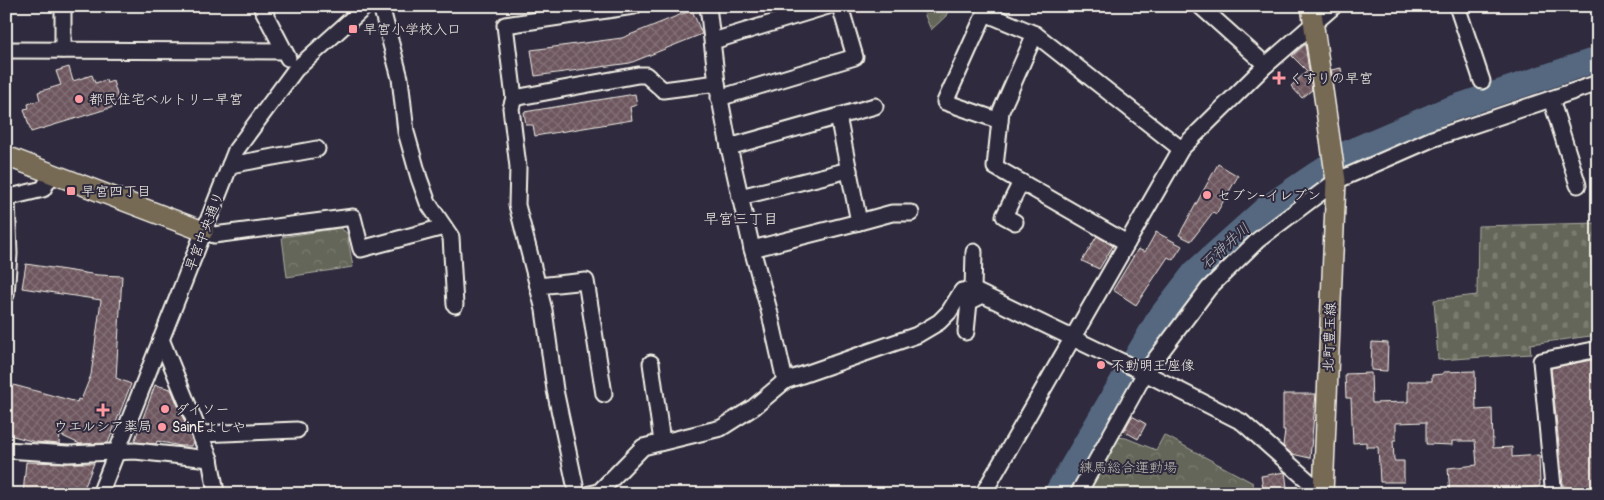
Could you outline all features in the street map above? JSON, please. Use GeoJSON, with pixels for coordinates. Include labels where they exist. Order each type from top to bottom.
{"type":"FeatureCollection","features":[{"type":"Feature","properties":{"kind":"main road"},"geometry":{"type":"LineString","coordinates":[[1311,6],[1314,26]]}},
{"type":"Feature","properties":{"kind":"main road","name":"北町豊玉線"},"geometry":{"type":"LineString","coordinates":[[1314,26],[1336,181],[1323,494]]}},
{"type":"Feature","properties":{"kind":"main road"},"geometry":{"type":"LineString","coordinates":[[6,156],[203,231]]}},
{"type":"Feature","properties":{"kind":"street"},"geometry":{"type":"LineString","coordinates":[[63,6],[63,50]]}},
{"type":"Feature","properties":{"kind":"street"},"geometry":{"type":"LineString","coordinates":[[261,6],[295,70]]}},
{"type":"Feature","properties":{"kind":"street","name":"早宮中央通り"},"geometry":{"type":"LineString","coordinates":[[100,494],[238,145],[295,70],[366,6]]}},
{"type":"Feature","properties":{"kind":"street"},"geometry":{"type":"LineString","coordinates":[[382,6],[400,78],[406,132],[428,203],[451,237],[455,304]]}},
{"type":"Feature","properties":{"kind":"street"},"geometry":{"type":"LineString","coordinates":[[578,494],[555,390],[544,310],[517,205],[518,167],[511,108],[514,98],[506,25],[560,12],[634,6]]}},
{"type":"Feature","properties":{"kind":"street"},"geometry":{"type":"LineString","coordinates":[[708,6],[718,90],[729,147],[785,381]]}},
{"type":"Feature","properties":{"kind":"street"},"geometry":{"type":"LineString","coordinates":[[713,41],[828,6]]}},
{"type":"Feature","properties":{"kind":"street"},"geometry":{"type":"LineString","coordinates":[[514,98],[638,75],[646,75],[663,90],[718,90],[855,56],[840,6]]}},
{"type":"Feature","properties":{"kind":"street"},"geometry":{"type":"LineString","coordinates":[[1200,6],[1266,65]]}},
{"type":"Feature","properties":{"kind":"street"},"geometry":{"type":"LineString","coordinates":[[983,494],[1181,149],[1266,65],[1314,26],[1334,6]]}},
{"type":"Feature","properties":{"kind":"street"},"geometry":{"type":"LineString","coordinates":[[1457,6],[1482,81]]}},
{"type":"Feature","properties":{"kind":"street"},"geometry":{"type":"LineString","coordinates":[[1000,120],[945,102],[985,13],[1035,34],[1181,149]]}},
{"type":"Feature","properties":{"kind":"street"},"geometry":{"type":"LineString","coordinates":[[1035,34],[1001,111],[995,167],[1127,243]]}},
{"type":"Feature","properties":{"kind":"street"},"geometry":{"type":"LineString","coordinates":[[6,50],[284,51]]}},
{"type":"Feature","properties":{"kind":"street"},"geometry":{"type":"LineString","coordinates":[[1078,494],[1142,372],[1209,288],[1258,240],[1336,181],[1432,139],[1598,83]]}},
{"type":"Feature","properties":{"kind":"street"},"geometry":{"type":"LineString","coordinates":[[1551,99],[1578,185]]}},
{"type":"Feature","properties":{"kind":"street"},"geometry":{"type":"LineString","coordinates":[[729,147],[875,106]]}},
{"type":"Feature","properties":{"kind":"street"},"geometry":{"type":"LineString","coordinates":[[838,116],[859,222]]}},
{"type":"Feature","properties":{"kind":"street"},"geometry":{"type":"LineString","coordinates":[[230,165],[317,148]]}},
{"type":"Feature","properties":{"kind":"street"},"geometry":{"type":"LineString","coordinates":[[740,197],[848,170]]}},
{"type":"Feature","properties":{"kind":"street"},"geometry":{"type":"LineString","coordinates":[[6,295],[9,254],[7,198],[43,189],[52,174]]}},
{"type":"Feature","properties":{"kind":"street"},"geometry":{"type":"LineString","coordinates":[[1016,222],[1004,216],[1021,182]]}},
{"type":"Feature","properties":{"kind":"street"},"geometry":{"type":"LineString","coordinates":[[752,249],[892,212],[911,213]]}},
{"type":"Feature","properties":{"kind":"street"},"geometry":{"type":"LineString","coordinates":[[203,231],[214,235],[353,217],[361,249],[444,226]]}},
{"type":"Feature","properties":{"kind":"street"},"geometry":{"type":"LineString","coordinates":[[966,332],[969,302],[978,292],[974,252]]}},
{"type":"Feature","properties":{"kind":"street"},"geometry":{"type":"LineString","coordinates":[[538,286],[586,280],[604,394]]}},
{"type":"Feature","properties":{"kind":"street"},"geometry":{"type":"LineString","coordinates":[[590,494],[600,492],[643,447],[721,428],[754,407],[785,381],[917,335],[939,322],[949,312],[962,291],[978,292],[1242,422],[1323,494]]}},
{"type":"Feature","properties":{"kind":"street"},"geometry":{"type":"LineString","coordinates":[[162,338],[210,459],[219,493]]}},
{"type":"Feature","properties":{"kind":"street"},"geometry":{"type":"LineString","coordinates":[[1555,494],[1541,361],[1598,349]]}},
{"type":"Feature","properties":{"kind":"street"},"geometry":{"type":"LineString","coordinates":[[651,363],[662,442]]}},
{"type":"Feature","properties":{"kind":"street"},"geometry":{"type":"LineString","coordinates":[[200,434],[297,430]]}},
{"type":"Feature","properties":{"kind":"street"},"geometry":{"type":"LineString","coordinates":[[6,450],[68,454],[116,452],[166,453],[210,459]]}},
{"type":"Feature","properties":{"kind":"green space"},"geometry":{"type":"Polygon","coordinates":[[[921,6],[950,6],[946,16],[931,30],[921,6]]]}},
{"type":"Feature","properties":{"kind":"green space"},"geometry":{"type":"Polygon","coordinates":[[[1598,223],[1598,335],[1530,344],[1531,354],[1438,360],[1434,300],[1477,295],[1478,226],[1598,223]]]}},
{"type":"Feature","properties":{"kind":"green space"},"geometry":{"type":"Polygon","coordinates":[[[340,228],[347,233],[353,267],[287,277],[282,237],[340,228]]]}},
{"type":"Feature","properties":{"kind":"green space","name":"練馬総合運動場"},"geometry":{"type":"Polygon","coordinates":[[[1164,435],[1253,483],[1255,494],[1082,494],[1117,437],[1126,438],[1156,450],[1164,435]]]}},
{"type":"Feature","properties":{"kind":"building"},"geometry":{"type":"Polygon","coordinates":[[[692,10],[702,34],[630,63],[535,76],[531,50],[622,38],[692,10]]]}},
{"type":"Feature","properties":{"kind":"building"},"geometry":{"type":"Polygon","coordinates":[[[1305,44],[1312,90],[1302,98],[1291,86],[1307,71],[1292,56],[1305,44]]]}},
{"type":"Feature","properties":{"kind":"building","name":"都民住宅ベルトリー早宮"},"geometry":{"type":"Polygon","coordinates":[[[69,67],[73,81],[92,75],[95,83],[106,80],[107,83],[113,81],[120,105],[31,132],[24,109],[29,108],[28,104],[40,100],[38,92],[61,85],[56,71],[69,67]]]}},
{"type":"Feature","properties":{"kind":"building"},"geometry":{"type":"Polygon","coordinates":[[[1341,68],[1343,80],[1333,81],[1331,70],[1341,68]]]}},
{"type":"Feature","properties":{"kind":"building"},"geometry":{"type":"Polygon","coordinates":[[[635,94],[637,105],[630,107],[632,120],[535,136],[533,125],[526,125],[524,112],[635,94]]]}},
{"type":"Feature","properties":{"kind":"building"},"geometry":{"type":"Polygon","coordinates":[[[1218,164],[1238,176],[1216,214],[1213,212],[1191,241],[1179,235],[1218,164]]]}},
{"type":"Feature","properties":{"kind":"building"},"geometry":{"type":"Polygon","coordinates":[[[1156,232],[1182,246],[1173,260],[1168,257],[1136,305],[1113,290],[1138,249],[1145,252],[1156,232]]]}},
{"type":"Feature","properties":{"kind":"building"},"geometry":{"type":"Polygon","coordinates":[[[1097,236],[1113,246],[1099,269],[1082,261],[1097,236]]]}},
{"type":"Feature","properties":{"kind":"building"},"geometry":{"type":"Polygon","coordinates":[[[26,264],[98,275],[122,276],[116,378],[131,384],[108,443],[80,444],[60,435],[59,444],[35,442],[6,434],[6,383],[77,402],[78,399],[81,400],[91,375],[101,300],[22,288],[26,264]]]}},
{"type":"Feature","properties":{"kind":"building"},"geometry":{"type":"Polygon","coordinates":[[[1372,342],[1388,343],[1387,371],[1371,370],[1372,342]]]}},
{"type":"Feature","properties":{"kind":"building"},"geometry":{"type":"Polygon","coordinates":[[[1598,360],[1598,401],[1595,401],[1595,405],[1598,424],[1598,490],[1564,494],[1551,368],[1598,360]]]}},
{"type":"Feature","properties":{"kind":"building"},"geometry":{"type":"Polygon","coordinates":[[[1475,371],[1476,410],[1492,409],[1493,448],[1512,447],[1512,457],[1539,455],[1540,485],[1538,487],[1473,491],[1473,494],[1450,494],[1448,468],[1477,465],[1475,441],[1452,441],[1452,445],[1426,444],[1426,422],[1396,423],[1396,440],[1393,440],[1394,461],[1404,461],[1404,482],[1380,482],[1378,447],[1366,447],[1366,442],[1353,443],[1351,398],[1346,398],[1345,374],[1371,373],[1372,403],[1408,402],[1408,381],[1432,381],[1432,375],[1443,374],[1443,372],[1475,371]]]}},
{"type":"Feature","properties":{"kind":"building"},"geometry":{"type":"Polygon","coordinates":[[[155,385],[171,389],[193,442],[191,446],[180,446],[157,441],[156,444],[134,442],[155,385]]]}},
{"type":"Feature","properties":{"kind":"building"},"geometry":{"type":"Polygon","coordinates":[[[1283,394],[1316,394],[1310,458],[1292,454],[1283,446],[1285,430],[1283,430],[1283,394]]]}},
{"type":"Feature","properties":{"kind":"building"},"geometry":{"type":"Polygon","coordinates":[[[1132,416],[1146,424],[1138,439],[1124,431],[1132,416]]]}},
{"type":"Feature","properties":{"kind":"building"},"geometry":{"type":"Polygon","coordinates":[[[26,462],[94,463],[82,494],[23,494],[26,462]]]}},
{"type":"Feature","properties":{"kind":"building"},"geometry":{"type":"Polygon","coordinates":[[[1285,472],[1288,494],[1264,494],[1261,476],[1285,472]]]}},
{"type":"Feature","properties":{"kind":"waterway","name":"石神井川"},"geometry":{"type":"LineString","coordinates":[[1056,494],[1158,320],[1195,272],[1265,209],[1347,153],[1444,111],[1598,59]]}},
{"type":"Feature","properties":{"kind":"place","name":"早宮小学校入口"},"geometry":{"type":"Point","coordinates":[353,29]}},
{"type":"Feature","properties":{"kind":"place","name":"くすりの早宮"},"geometry":{"type":"Point","coordinates":[1279,78]}},
{"type":"Feature","properties":{"kind":"place","name":"都民住宅ベルトリー早宮"},"geometry":{"type":"Point","coordinates":[79,99]}},
{"type":"Feature","properties":{"kind":"place","name":"早宮四丁目"},"geometry":{"type":"Point","coordinates":[71,191]}},
{"type":"Feature","properties":{"kind":"place","name":"セブン-イレブン"},"geometry":{"type":"Point","coordinates":[1207,195]}},
{"type":"Feature","properties":{"kind":"place","name":"不動明王座像"},"geometry":{"type":"Point","coordinates":[1101,365]}},
{"type":"Feature","properties":{"kind":"place","name":"ダイソー"},"geometry":{"type":"Point","coordinates":[165,409]}},
{"type":"Feature","properties":{"kind":"place","name":"ウエルシア薬局"},"geometry":{"type":"Point","coordinates":[103,410]}},
{"type":"Feature","properties":{"kind":"place","name":"SainEよしや"},"geometry":{"type":"Point","coordinates":[162,427]}},
{"type":"Feature","properties":{"kind":"district","name":"早宮三丁目"},"geometry":{"type":"Point","coordinates":[741,219]}}]}
